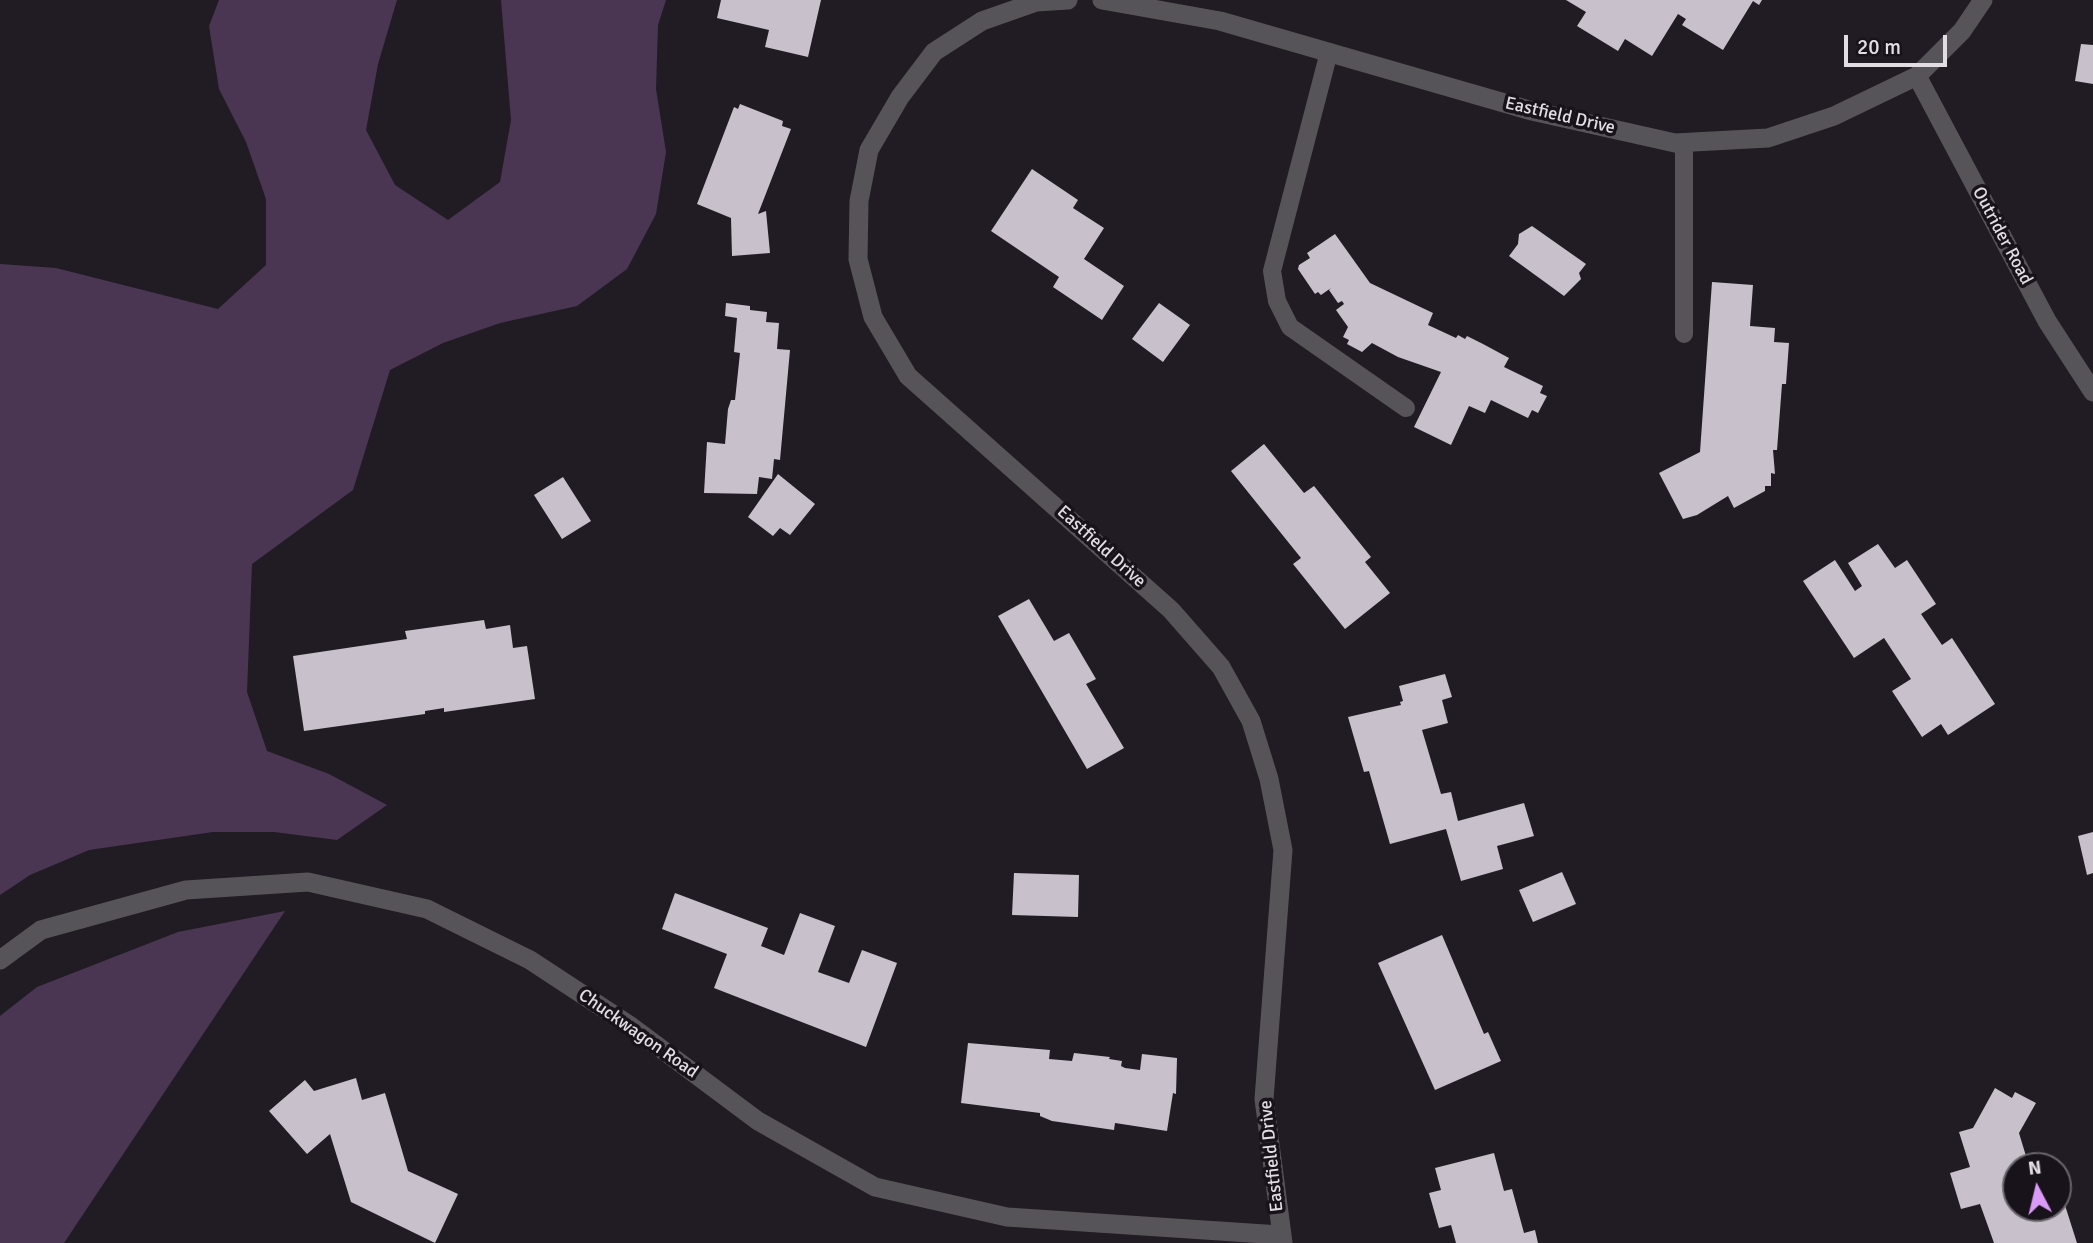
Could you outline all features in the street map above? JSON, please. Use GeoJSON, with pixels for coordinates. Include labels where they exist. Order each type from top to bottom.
{"type":"FeatureCollection","features":[{"type":"Feature","properties":{"kind":"street","name":"Eastfield Drive"},"geometry":{"type":"LineString","coordinates":[[1068,0],[1036,2],[982,21],[934,52],[900,97],[869,150],[859,201],[858,259],[873,317],[908,376],[955,421],[1113,555],[1171,610],[1221,667],[1251,721],[1269,779],[1283,850],[1280,918],[1264,1099],[1282,1239]]}},
{"type":"Feature","properties":{"kind":"street","name":"Eastfield Drive"},"geometry":{"type":"LineString","coordinates":[[1102,0],[1220,21],[1532,111],[1684,142],[1768,138],[1835,116],[1917,76],[1962,31],[1983,0]]}},
{"type":"Feature","properties":{"kind":"street","name":"Outrider Road"},"geometry":{"type":"LineString","coordinates":[[1917,76],[2047,321],[2093,392]]}},
{"type":"Feature","properties":{"kind":"street","name":"Chuckwagon Road"},"geometry":{"type":"LineString","coordinates":[[0,960],[41,930],[186,890],[308,882],[427,909],[530,960],[632,1027],[758,1121],[875,1187],[1007,1217],[1282,1239]]}},
{"type":"Feature","properties":{"kind":"lane"},"geometry":{"type":"LineString","coordinates":[[1329,52],[1272,271],[1277,301],[1290,327],[1406,408]]}},
{"type":"Feature","properties":{"kind":"lane"},"geometry":{"type":"LineString","coordinates":[[1684,142],[1684,334]]}},
{"type":"Feature","properties":{"kind":"shaded area"},"geometry":{"type":"Polygon","coordinates":[[[219,0],[397,0],[378,64],[366,130],[395,185],[448,220],[500,182],[511,120],[501,0],[666,0],[658,25],[656,89],[666,152],[656,214],[627,269],[577,306],[500,323],[443,343],[390,370],[353,490],[252,564],[247,692],[267,751],[329,774],[387,805],[337,840],[274,832],[213,832],[89,850],[30,875],[0,895],[0,264],[56,268],[218,309],[266,265],[266,199],[246,142],[219,89],[209,26],[219,0]]]}},
{"type":"Feature","properties":{"kind":"shaded area"},"geometry":{"type":"Polygon","coordinates":[[[285,911],[64,1243],[0,1243],[0,1016],[37,987],[178,932],[285,911]]]}},
{"type":"Feature","properties":{"kind":"building"},"geometry":{"type":"Polygon","coordinates":[[[721,0],[821,0],[808,57],[765,47],[769,30],[717,18],[721,0]]]}},
{"type":"Feature","properties":{"kind":"building"},"geometry":{"type":"Polygon","coordinates":[[[1566,0],[1762,0],[1759,5],[1753,1],[1723,50],[1682,25],[1686,19],[1678,14],[1652,56],[1625,39],[1618,51],[1577,26],[1586,12],[1566,0]]]}},
{"type":"Feature","properties":{"kind":"building"},"geometry":{"type":"Polygon","coordinates":[[[2081,44],[2093,45],[2093,84],[2075,81],[2081,44]]]}},
{"type":"Feature","properties":{"kind":"building"},"geometry":{"type":"Polygon","coordinates":[[[740,104],[783,121],[782,126],[791,129],[758,214],[766,211],[770,253],[732,256],[731,218],[697,204],[734,107],[738,109],[740,104]]]}},
{"type":"Feature","properties":{"kind":"building"},"geometry":{"type":"Polygon","coordinates":[[[1032,169],[1078,200],[1073,208],[1104,228],[1084,259],[1124,286],[1102,320],[1053,287],[1059,277],[991,231],[1032,169]]]}},
{"type":"Feature","properties":{"kind":"building"},"geometry":{"type":"Polygon","coordinates":[[[1532,226],[1586,264],[1579,273],[1581,279],[1564,296],[1509,256],[1518,244],[1519,234],[1532,226]]]}},
{"type":"Feature","properties":{"kind":"building"},"geometry":{"type":"Polygon","coordinates":[[[1335,234],[1370,283],[1433,313],[1428,325],[1456,338],[1458,335],[1465,339],[1467,336],[1509,358],[1504,367],[1543,386],[1540,393],[1547,396],[1538,413],[1532,410],[1528,418],[1491,400],[1485,413],[1469,406],[1451,445],[1414,427],[1441,372],[1398,357],[1372,343],[1362,352],[1347,344],[1349,340],[1343,337],[1348,327],[1336,310],[1344,304],[1342,301],[1338,303],[1329,290],[1331,288],[1321,295],[1318,292],[1315,294],[1298,269],[1299,265],[1310,258],[1307,253],[1335,234]]]}},
{"type":"Feature","properties":{"kind":"building"},"geometry":{"type":"Polygon","coordinates":[[[1712,282],[1753,285],[1750,326],[1775,328],[1774,342],[1789,343],[1786,384],[1782,384],[1777,450],[1773,450],[1775,474],[1771,473],[1771,486],[1765,486],[1765,491],[1734,508],[1728,496],[1697,515],[1683,519],[1659,473],[1700,452],[1712,282]]]}},
{"type":"Feature","properties":{"kind":"building"},"geometry":{"type":"Polygon","coordinates":[[[726,303],[750,306],[750,310],[767,312],[766,322],[779,323],[777,349],[790,350],[780,460],[774,459],[772,479],[759,477],[757,494],[704,493],[707,442],[725,444],[728,409],[731,400],[735,400],[740,353],[734,352],[737,318],[725,316],[726,303]]]}},
{"type":"Feature","properties":{"kind":"building"},"geometry":{"type":"Polygon","coordinates":[[[1159,303],[1190,325],[1163,362],[1132,339],[1159,303]]]}},
{"type":"Feature","properties":{"kind":"building"},"geometry":{"type":"Polygon","coordinates":[[[1264,444],[1304,493],[1314,486],[1371,557],[1365,562],[1390,593],[1345,629],[1293,564],[1301,558],[1231,471],[1264,444]]]}},
{"type":"Feature","properties":{"kind":"building"},"geometry":{"type":"Polygon","coordinates":[[[778,474],[815,504],[790,535],[780,528],[773,536],[748,517],[778,474]]]}},
{"type":"Feature","properties":{"kind":"building"},"geometry":{"type":"Polygon","coordinates":[[[563,477],[591,521],[562,539],[534,495],[563,477]]]}},
{"type":"Feature","properties":{"kind":"building"},"geometry":{"type":"Polygon","coordinates":[[[1878,544],[1895,568],[1907,560],[1936,604],[1921,614],[1942,645],[1952,638],[1995,704],[1948,735],[1941,724],[1922,737],[1892,691],[1911,679],[1884,638],[1854,658],[1803,581],[1835,560],[1855,591],[1862,586],[1848,563],[1878,544]]]}},
{"type":"Feature","properties":{"kind":"building"},"geometry":{"type":"Polygon","coordinates":[[[1029,599],[1054,641],[1069,633],[1096,679],[1086,684],[1124,748],[1087,769],[998,616],[1029,599]]]}},
{"type":"Feature","properties":{"kind":"building"},"geometry":{"type":"Polygon","coordinates":[[[484,620],[486,629],[510,625],[513,648],[527,646],[535,699],[444,712],[444,708],[425,711],[425,714],[304,731],[293,656],[407,639],[405,631],[484,620]]]}},
{"type":"Feature","properties":{"kind":"building"},"geometry":{"type":"Polygon","coordinates":[[[1445,674],[1452,697],[1442,700],[1448,723],[1422,730],[1441,794],[1451,792],[1458,821],[1524,803],[1534,836],[1497,846],[1503,869],[1461,881],[1446,829],[1390,844],[1369,771],[1364,772],[1348,717],[1401,705],[1400,702],[1403,701],[1399,686],[1445,674]]]}},
{"type":"Feature","properties":{"kind":"building"},"geometry":{"type":"Polygon","coordinates":[[[2093,832],[2093,873],[2087,875],[2078,836],[2093,832]]]}},
{"type":"Feature","properties":{"kind":"building"},"geometry":{"type":"Polygon","coordinates":[[[1562,872],[1576,904],[1533,922],[1519,890],[1562,872]]]}},
{"type":"Feature","properties":{"kind":"building"},"geometry":{"type":"Polygon","coordinates":[[[1014,873],[1079,875],[1078,917],[1012,915],[1014,873]]]}},
{"type":"Feature","properties":{"kind":"building"},"geometry":{"type":"Polygon","coordinates":[[[675,893],[768,928],[761,946],[784,955],[800,913],[835,926],[818,972],[849,983],[862,950],[897,963],[866,1047],[714,988],[727,954],[662,929],[675,893]]]}},
{"type":"Feature","properties":{"kind":"building"},"geometry":{"type":"Polygon","coordinates":[[[1442,935],[1484,1034],[1488,1032],[1501,1061],[1435,1090],[1378,963],[1442,935]]]}},
{"type":"Feature","properties":{"kind":"building"},"geometry":{"type":"Polygon","coordinates":[[[968,1043],[1050,1050],[1049,1059],[1072,1061],[1074,1053],[1110,1057],[1109,1059],[1122,1061],[1121,1066],[1125,1068],[1140,1070],[1142,1054],[1177,1058],[1176,1094],[1173,1093],[1167,1131],[1115,1123],[1114,1130],[1052,1121],[1040,1116],[1040,1113],[961,1103],[968,1043]]]}},
{"type":"Feature","properties":{"kind":"building"},"geometry":{"type":"Polygon","coordinates":[[[356,1078],[362,1100],[385,1093],[408,1171],[458,1194],[435,1243],[351,1202],[330,1134],[307,1154],[269,1111],[305,1080],[314,1091],[356,1078]]]}},
{"type":"Feature","properties":{"kind":"building"},"geometry":{"type":"Polygon","coordinates":[[[1995,1088],[2012,1098],[2015,1092],[2036,1103],[2019,1133],[2025,1152],[2002,1152],[2002,1222],[2070,1222],[2077,1243],[1994,1243],[1980,1204],[1961,1209],[1950,1173],[1970,1167],[1959,1132],[1973,1128],[1995,1088]]]}},
{"type":"Feature","properties":{"kind":"building"},"geometry":{"type":"Polygon","coordinates":[[[1494,1153],[1504,1191],[1512,1189],[1524,1233],[1535,1230],[1538,1243],[1456,1243],[1451,1225],[1439,1228],[1429,1193],[1441,1190],[1435,1168],[1494,1153]]]}}]}
